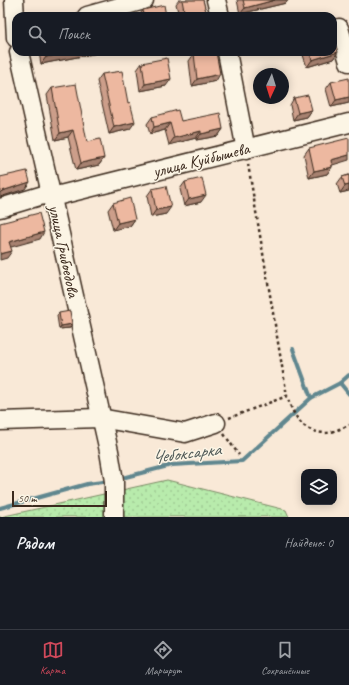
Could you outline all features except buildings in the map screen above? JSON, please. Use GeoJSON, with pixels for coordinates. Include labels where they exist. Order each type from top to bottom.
{"type":"FeatureCollection","features":[{"type":"Feature","properties":{"kind":"street"},"geometry":{"type":"LineString","coordinates":[[14,0],[15,12]]}},
{"type":"Feature","properties":{"kind":"street"},"geometry":{"type":"LineString","coordinates":[[101,12],[144,0]]}},
{"type":"Feature","properties":{"kind":"street"},"geometry":{"type":"LineString","coordinates":[[216,0],[219,12]]}},
{"type":"Feature","properties":{"kind":"street"},"geometry":{"type":"LineString","coordinates":[[339,28],[349,62]]}},
{"type":"Feature","properties":{"kind":"street"},"geometry":{"type":"LineString","coordinates":[[0,40],[12,38]]}},
{"type":"Feature","properties":{"kind":"street","name":"улица Грибоедова"},"geometry":{"type":"LineString","coordinates":[[20,56],[100,418],[109,451],[114,481],[114,517]]}},
{"type":"Feature","properties":{"kind":"street"},"geometry":{"type":"LineString","coordinates":[[228,56],[246,150]]}},
{"type":"Feature","properties":{"kind":"street","name":"улица Куйбышева"},"geometry":{"type":"LineString","coordinates":[[0,208],[246,150],[349,123]]}},
{"type":"Feature","properties":{"kind":"street"},"geometry":{"type":"LineString","coordinates":[[0,421],[100,418],[185,433],[216,423]]}},
{"type":"Feature","properties":{"kind":"path"},"geometry":{"type":"LineString","coordinates":[[246,150],[287,396],[292,411],[294,416],[304,428],[325,433],[349,425]]}},
{"type":"Feature","properties":{"kind":"path"},"geometry":{"type":"LineString","coordinates":[[239,455],[216,423],[287,396]]}},
{"type":"Feature","properties":{"kind":"green space"},"geometry":{"type":"Polygon","coordinates":[[[167,480],[286,510],[289,517],[0,517],[167,480]]]}},
{"type":"Feature","properties":{"kind":"waterway"},"geometry":{"type":"LineString","coordinates":[[293,349],[311,398]]}},
{"type":"Feature","properties":{"kind":"waterway","name":"Чебоксарка"},"geometry":{"type":"LineString","coordinates":[[118,479],[172,465],[242,461],[311,398],[340,383],[349,375]]}},
{"type":"Feature","properties":{"kind":"waterway"},"geometry":{"type":"LineString","coordinates":[[340,383],[349,394]]}},
{"type":"Feature","properties":{"kind":"waterway","name":"Чебоксарка"},"geometry":{"type":"LineString","coordinates":[[0,508],[87,484],[110,481]]}}]}
